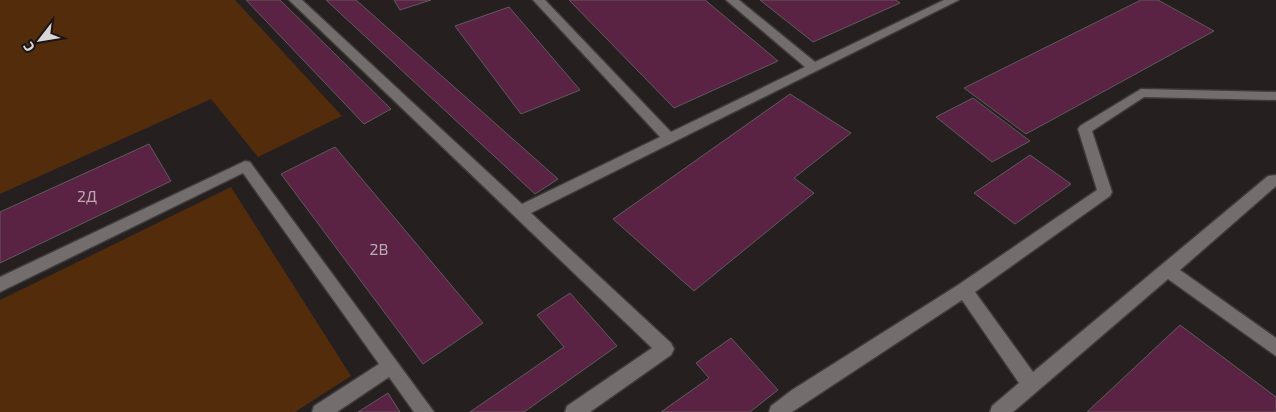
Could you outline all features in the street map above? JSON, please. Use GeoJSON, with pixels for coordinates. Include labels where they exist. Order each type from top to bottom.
{"type":"FeatureCollection","features":[{"type":"Feature","properties":{"kind":"lane"},"geometry":{"type":"LineString","coordinates":[[295,0],[665,349],[574,412]]}},
{"type":"Feature","properties":{"kind":"lane"},"geometry":{"type":"LineString","coordinates":[[539,0],[670,139]]}},
{"type":"Feature","properties":{"kind":"lane"},"geometry":{"type":"LineString","coordinates":[[732,0],[814,68]]}},
{"type":"Feature","properties":{"kind":"lane"},"geometry":{"type":"LineString","coordinates":[[520,212],[814,68],[933,4],[953,0]]}},
{"type":"Feature","properties":{"kind":"lane"},"geometry":{"type":"LineString","coordinates":[[778,412],[798,396],[964,290],[1105,192],[1085,129],[1141,93],[1276,96]]}},
{"type":"Feature","properties":{"kind":"lane"},"geometry":{"type":"LineString","coordinates":[[0,285],[245,166],[425,412]]}},
{"type":"Feature","properties":{"kind":"lane"},"geometry":{"type":"LineString","coordinates":[[999,412],[1273,180]]}},
{"type":"Feature","properties":{"kind":"lane"},"geometry":{"type":"LineString","coordinates":[[1168,270],[1276,348]]}},
{"type":"Feature","properties":{"kind":"lane"},"geometry":{"type":"LineString","coordinates":[[964,290],[1031,384]]}},
{"type":"Feature","properties":{"kind":"lane"},"geometry":{"type":"LineString","coordinates":[[321,412],[391,366]]}},
{"type":"Feature","properties":{"kind":"shaded area"},"geometry":{"type":"Polygon","coordinates":[[[0,0],[235,0],[342,116],[258,157],[211,99],[0,194],[0,0]]]}},
{"type":"Feature","properties":{"kind":"shaded area"},"geometry":{"type":"Polygon","coordinates":[[[231,187],[351,376],[295,412],[0,412],[0,300],[231,187]]]}},
{"type":"Feature","properties":{"kind":"building"},"geometry":{"type":"Polygon","coordinates":[[[246,0],[280,0],[391,109],[364,124],[246,0]]]}},
{"type":"Feature","properties":{"kind":"building"},"geometry":{"type":"Polygon","coordinates":[[[326,0],[356,0],[558,179],[535,194],[326,0]]]}},
{"type":"Feature","properties":{"kind":"building"},"geometry":{"type":"Polygon","coordinates":[[[394,0],[431,0],[400,10],[394,0]]]}},
{"type":"Feature","properties":{"kind":"building"},"geometry":{"type":"Polygon","coordinates":[[[569,0],[705,0],[778,61],[674,108],[569,0]]]}},
{"type":"Feature","properties":{"kind":"building"},"geometry":{"type":"Polygon","coordinates":[[[760,0],[896,0],[900,3],[813,42],[760,0]]]}},
{"type":"Feature","properties":{"kind":"building"},"geometry":{"type":"Polygon","coordinates":[[[1141,0],[1158,0],[1214,31],[1026,134],[964,88],[1141,0]]]}},
{"type":"Feature","properties":{"kind":"building"},"geometry":{"type":"Polygon","coordinates":[[[509,7],[580,90],[521,114],[455,26],[509,7]]]}},
{"type":"Feature","properties":{"kind":"building"},"geometry":{"type":"Polygon","coordinates":[[[790,94],[851,133],[794,178],[814,193],[694,291],[613,219],[790,94]]]}},
{"type":"Feature","properties":{"kind":"building"},"geometry":{"type":"Polygon","coordinates":[[[973,98],[1030,141],[992,162],[936,117],[973,98]]]}},
{"type":"Feature","properties":{"kind":"building"},"geometry":{"type":"Polygon","coordinates":[[[149,144],[171,181],[0,263],[0,212],[149,144]]]}},
{"type":"Feature","properties":{"kind":"building"},"geometry":{"type":"Polygon","coordinates":[[[335,147],[483,323],[423,364],[281,174],[335,147]]]}},
{"type":"Feature","properties":{"kind":"building"},"geometry":{"type":"Polygon","coordinates":[[[1030,155],[1071,184],[1015,224],[974,193],[1030,155]]]}},
{"type":"Feature","properties":{"kind":"building"},"geometry":{"type":"Polygon","coordinates":[[[570,293],[617,346],[524,412],[470,412],[564,347],[537,315],[570,293]]]}},
{"type":"Feature","properties":{"kind":"building"},"geometry":{"type":"Polygon","coordinates":[[[1180,325],[1276,397],[1276,412],[1087,412],[1180,325]]]}},
{"type":"Feature","properties":{"kind":"building"},"geometry":{"type":"Polygon","coordinates":[[[731,338],[778,390],[750,412],[661,412],[709,378],[696,363],[731,338]]]}},
{"type":"Feature","properties":{"kind":"building"},"geometry":{"type":"Polygon","coordinates":[[[388,393],[400,412],[358,412],[388,393]]]}}]}
